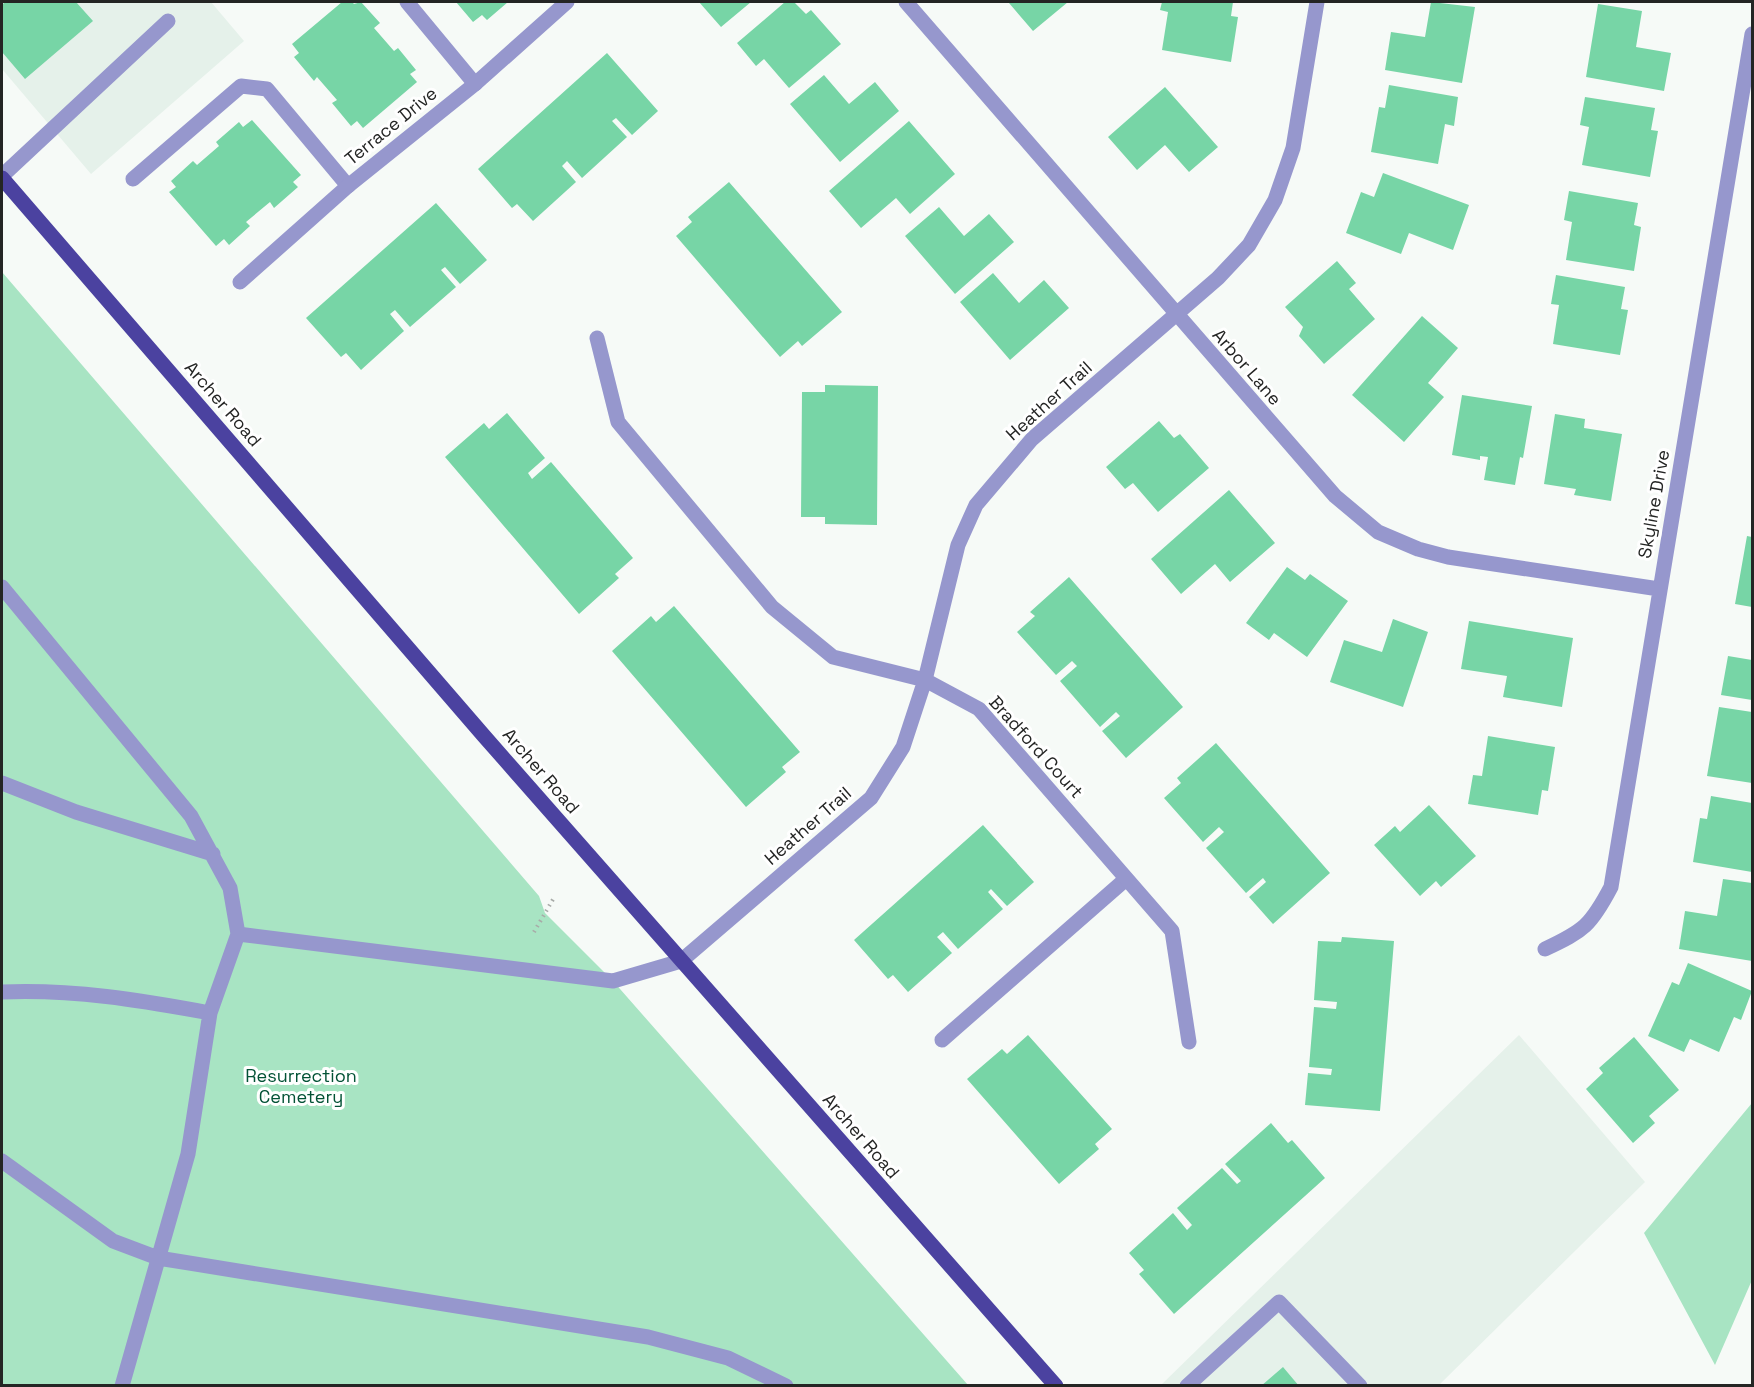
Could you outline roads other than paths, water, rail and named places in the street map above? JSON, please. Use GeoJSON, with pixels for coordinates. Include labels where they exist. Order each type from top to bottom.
{"type":"FeatureCollection","features":[{"type":"Feature","properties":{"kind":"main road","name":"Archer Road"},"geometry":{"type":"LineString","coordinates":[[2,177],[681,961],[1056,1386]]}},
{"type":"Feature","properties":{"kind":"street"},"geometry":{"type":"LineString","coordinates":[[407,2],[475,84]]}},
{"type":"Feature","properties":{"kind":"street","name":"Terrace Drive"},"geometry":{"type":"LineString","coordinates":[[240,282],[348,186],[475,84],[567,2]]}},
{"type":"Feature","properties":{"kind":"street","name":"Arbor Lane"},"geometry":{"type":"LineString","coordinates":[[906,2],[1335,496],[1378,532],[1400,543],[1448,557],[1659,589]]}},
{"type":"Feature","properties":{"kind":"street","name":"Heather Trail"},"geometry":{"type":"LineString","coordinates":[[681,961],[871,798],[903,747],[925,680],[958,544],[976,505],[1032,439],[1236,261],[1249,245],[1275,200],[1293,148],[1317,2]]}},
{"type":"Feature","properties":{"kind":"street"},"geometry":{"type":"LineString","coordinates":[[2,177],[168,21]]}},
{"type":"Feature","properties":{"kind":"street","name":"Skyline Drive"},"geometry":{"type":"LineString","coordinates":[[1545,949],[1577,934],[1595,917],[1611,887],[1752,34]]}},
{"type":"Feature","properties":{"kind":"street"},"geometry":{"type":"LineString","coordinates":[[133,179],[241,86],[267,90],[348,186]]}},
{"type":"Feature","properties":{"kind":"street","name":"Bradford Court"},"geometry":{"type":"LineString","coordinates":[[597,338],[618,422],[772,607],[833,657],[925,680],[979,709],[1172,931],[1190,1042]]}},
{"type":"Feature","properties":{"kind":"street"},"geometry":{"type":"LineString","coordinates":[[2,587],[191,816],[230,888],[238,934],[210,1012],[188,1154],[120,1383]]}},
{"type":"Feature","properties":{"kind":"street"},"geometry":{"type":"LineString","coordinates":[[2,783],[76,812],[213,854]]}},
{"type":"Feature","properties":{"kind":"street"},"geometry":{"type":"LineString","coordinates":[[942,1040],[1126,879]]}},
{"type":"Feature","properties":{"kind":"street"},"geometry":{"type":"LineString","coordinates":[[238,934],[613,981],[681,961]]}},
{"type":"Feature","properties":{"kind":"street"},"geometry":{"type":"LineString","coordinates":[[2,992],[39,990],[108,995],[210,1012]]}},
{"type":"Feature","properties":{"kind":"street"},"geometry":{"type":"LineString","coordinates":[[2,1161],[113,1241],[158,1258],[648,1337],[728,1358],[786,1386]]}},
{"type":"Feature","properties":{"kind":"street"},"geometry":{"type":"LineString","coordinates":[[1187,1386],[1280,1302],[1360,1386]]}},
{"type":"Feature","properties":{"kind":"park label","name":"Resurrection Cemetery"},"geometry":{"type":"Point","coordinates":[301,1086]}}]}
